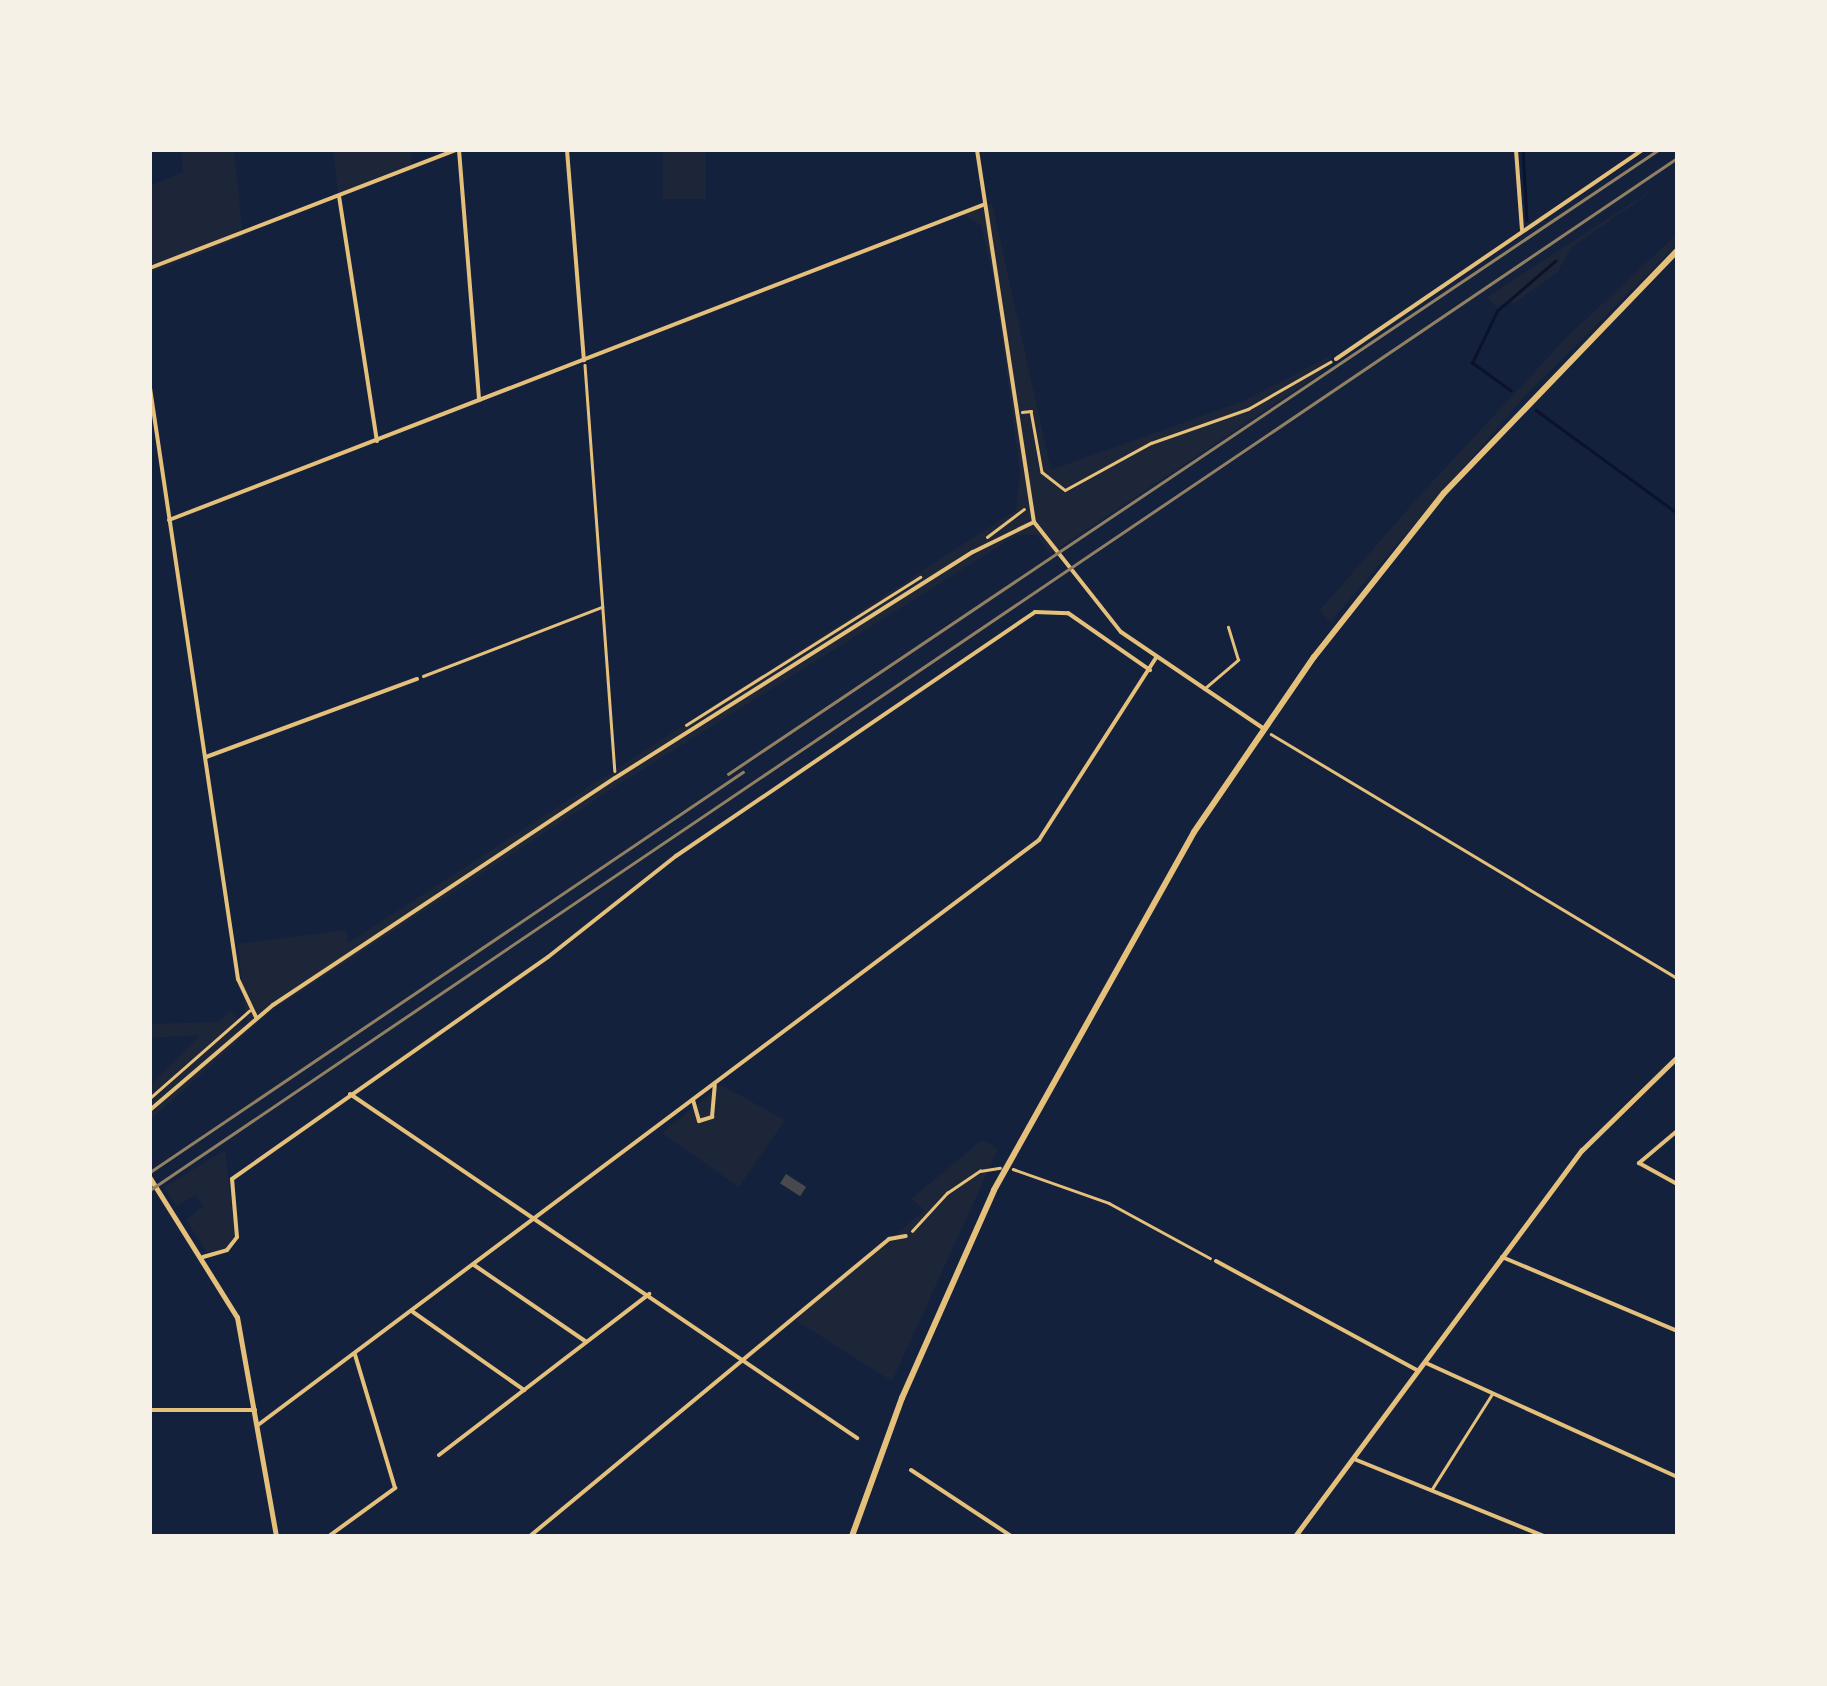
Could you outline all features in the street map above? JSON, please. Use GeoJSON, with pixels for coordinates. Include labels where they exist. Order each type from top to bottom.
{"type":"FeatureCollection","features":[{"type":"Feature","properties":{"kind":"main road"},"geometry":{"type":"LineString","coordinates":[[852,1536],[902,1398],[994,1190],[1194,832],[1264,730],[1444,493],[1677,251]]}},
{"type":"Feature","properties":{"kind":"street"},"geometry":{"type":"LineString","coordinates":[[150,268],[458,150],[479,400]]}},
{"type":"Feature","properties":{"kind":"street"},"geometry":{"type":"LineString","coordinates":[[567,150],[584,360]]}},
{"type":"Feature","properties":{"kind":"street"},"geometry":{"type":"LineString","coordinates":[[977,150],[983,205],[1008,323],[1034,522],[1051,536],[1103,614],[1156,658],[1264,730]]}},
{"type":"Feature","properties":{"kind":"street"},"geometry":{"type":"LineString","coordinates":[[1516,150],[1522,231]]}},
{"type":"Feature","properties":{"kind":"street"},"geometry":{"type":"LineString","coordinates":[[1336,359],[1642,150]]}},
{"type":"Feature","properties":{"kind":"street"},"geometry":{"type":"LineString","coordinates":[[339,196],[377,441]]}},
{"type":"Feature","properties":{"kind":"street"},"geometry":{"type":"LineString","coordinates":[[170,520],[983,205]]}},
{"type":"Feature","properties":{"kind":"street"},"geometry":{"type":"LineString","coordinates":[[150,388],[238,979],[256,1017]]}},
{"type":"Feature","properties":{"kind":"street"},"geometry":{"type":"LineString","coordinates":[[150,1110],[256,1017],[615,778],[973,552],[1034,522]]}},
{"type":"Feature","properties":{"kind":"street"},"geometry":{"type":"LineString","coordinates":[[203,1257],[227,1250],[237,1237],[232,1179],[489,996],[676,856],[1036,612],[1068,613],[1150,670]]}},
{"type":"Feature","properties":{"kind":"street"},"geometry":{"type":"LineString","coordinates":[[258,1425],[1040,838],[1156,658]]}},
{"type":"Feature","properties":{"kind":"street"},"geometry":{"type":"LineString","coordinates":[[206,757],[417,679]]}},
{"type":"Feature","properties":{"kind":"street"},"geometry":{"type":"LineString","coordinates":[[1294,1536],[1500,1256],[1594,1137],[1677,1057]]}},
{"type":"Feature","properties":{"kind":"street"},"geometry":{"type":"LineString","coordinates":[[693,1100],[698,1121],[712,1117],[715,1084]]}},
{"type":"Feature","properties":{"kind":"street"},"geometry":{"type":"LineString","coordinates":[[350,1094],[856,1438]]}},
{"type":"Feature","properties":{"kind":"street"},"geometry":{"type":"LineString","coordinates":[[1677,1132],[1639,1164],[1677,1184]]}},
{"type":"Feature","properties":{"kind":"street"},"geometry":{"type":"LineString","coordinates":[[150,1178],[203,1257],[237,1317],[256,1410],[274,1535]]}},
{"type":"Feature","properties":{"kind":"street"},"geometry":{"type":"LineString","coordinates":[[530,1536],[889,1239],[906,1236]]}},
{"type":"Feature","properties":{"kind":"street"},"geometry":{"type":"LineString","coordinates":[[1500,1256],[1677,1331]]}},
{"type":"Feature","properties":{"kind":"street"},"geometry":{"type":"LineString","coordinates":[[1216,1261],[1416,1370]]}},
{"type":"Feature","properties":{"kind":"street"},"geometry":{"type":"LineString","coordinates":[[474,1265],[586,1341]]}},
{"type":"Feature","properties":{"kind":"street"},"geometry":{"type":"LineString","coordinates":[[439,1455],[648,1294]]}},
{"type":"Feature","properties":{"kind":"street"},"geometry":{"type":"LineString","coordinates":[[413,1312],[524,1390]]}},
{"type":"Feature","properties":{"kind":"street"},"geometry":{"type":"LineString","coordinates":[[329,1536],[395,1488],[355,1355]]}},
{"type":"Feature","properties":{"kind":"street"},"geometry":{"type":"LineString","coordinates":[[1423,1362],[1677,1476]]}},
{"type":"Feature","properties":{"kind":"street"},"geometry":{"type":"LineString","coordinates":[[150,1410],[256,1410]]}},
{"type":"Feature","properties":{"kind":"street"},"geometry":{"type":"LineString","coordinates":[[1351,1458],[1544,1536]]}},
{"type":"Feature","properties":{"kind":"street"},"geometry":{"type":"LineString","coordinates":[[911,1470],[1011,1536]]}},
{"type":"Feature","properties":{"kind":"lane"},"geometry":{"type":"LineString","coordinates":[[1202,690],[1238,660],[1228,627]]}},
{"type":"Feature","properties":{"kind":"lane"},"geometry":{"type":"LineString","coordinates":[[1431,1490],[1492,1393]]}},
{"type":"Feature","properties":{"kind":"path"},"geometry":{"type":"LineString","coordinates":[[1042,472],[1065,490],[1151,443],[1248,409],[1336,359]]}},
{"type":"Feature","properties":{"kind":"path"},"geometry":{"type":"LineString","coordinates":[[584,360],[615,778]]}},
{"type":"Feature","properties":{"kind":"path"},"geometry":{"type":"LineString","coordinates":[[417,679],[603,606]]}},
{"type":"Feature","properties":{"kind":"path"},"geometry":{"type":"LineString","coordinates":[[1264,730],[1677,978]]}},
{"type":"Feature","properties":{"kind":"path"},"geometry":{"type":"LineString","coordinates":[[1054,1182],[1108,1203],[1216,1261]]}},
{"type":"Feature","properties":{"kind":"path"},"geometry":{"type":"LineString","coordinates":[[906,1236],[947,1193]]}},
{"type":"Feature","properties":{"kind":"shaded area"},"geometry":{"type":"Polygon","coordinates":[[[181,150],[234,150],[243,237],[150,273],[150,186],[183,172],[181,150]]]}},
{"type":"Feature","properties":{"kind":"shaded area"},"geometry":{"type":"Polygon","coordinates":[[[333,150],[411,150],[412,167],[338,193],[333,150]]]}},
{"type":"Feature","properties":{"kind":"shaded area"},"geometry":{"type":"Polygon","coordinates":[[[663,150],[706,150],[706,199],[663,199],[663,150]]]}},
{"type":"Feature","properties":{"kind":"shaded area"},"geometry":{"type":"Polygon","coordinates":[[[1677,174],[1572,247],[1557,273],[1516,302],[1496,306],[1487,297],[1677,174]]]}},
{"type":"Feature","properties":{"kind":"shaded area"},"geometry":{"type":"Polygon","coordinates":[[[992,203],[1051,470],[1244,401],[1332,355],[1318,375],[1050,554],[1037,535],[1017,535],[621,783],[271,1011],[150,1120],[150,1085],[200,1035],[150,1038],[150,1024],[219,1022],[230,1011],[247,1028],[238,944],[346,930],[348,943],[1016,510],[1020,472],[994,280],[981,225],[963,215],[992,203]]]}},
{"type":"Feature","properties":{"kind":"shaded area"},"geometry":{"type":"Polygon","coordinates":[[[1677,234],[1677,245],[1525,396],[1330,622],[1320,610],[1422,493],[1567,337],[1677,234]]]}},
{"type":"Feature","properties":{"kind":"shaded area"},"geometry":{"type":"Polygon","coordinates":[[[721,1085],[785,1120],[739,1187],[662,1133],[721,1085]]]}},
{"type":"Feature","properties":{"kind":"shaded area"},"geometry":{"type":"Polygon","coordinates":[[[982,1140],[998,1149],[892,1381],[795,1320],[925,1210],[911,1199],[982,1140]]]}},
{"type":"Feature","properties":{"kind":"shaded area"},"geometry":{"type":"Polygon","coordinates":[[[225,1150],[235,1236],[226,1249],[207,1252],[186,1220],[203,1206],[196,1195],[176,1206],[164,1187],[225,1150]]]}},
{"type":"Feature","properties":{"kind":"building"},"geometry":{"type":"Polygon","coordinates":[[[786,1174],[806,1187],[800,1196],[780,1183],[786,1174]]]}},
{"type":"Feature","properties":{"kind":"waterway"},"geometry":{"type":"LineString","coordinates":[[1523,150],[1527,220]]}},
{"type":"Feature","properties":{"kind":"waterway"},"geometry":{"type":"LineString","coordinates":[[1511,391],[1472,363],[1497,311],[1555,261]]}},
{"type":"Feature","properties":{"kind":"waterway"},"geometry":{"type":"LineString","coordinates":[[1536,410],[1677,513]]}},
{"type":"Feature","properties":{"kind":"railway"},"geometry":{"type":"LineString","coordinates":[[728,774],[1658,150]]}},
{"type":"Feature","properties":{"kind":"railway"},"geometry":{"type":"LineString","coordinates":[[150,1190],[1677,158]]}},
{"type":"Feature","properties":{"kind":"railway"},"geometry":{"type":"LineString","coordinates":[[150,1172],[743,772]]}}]}
